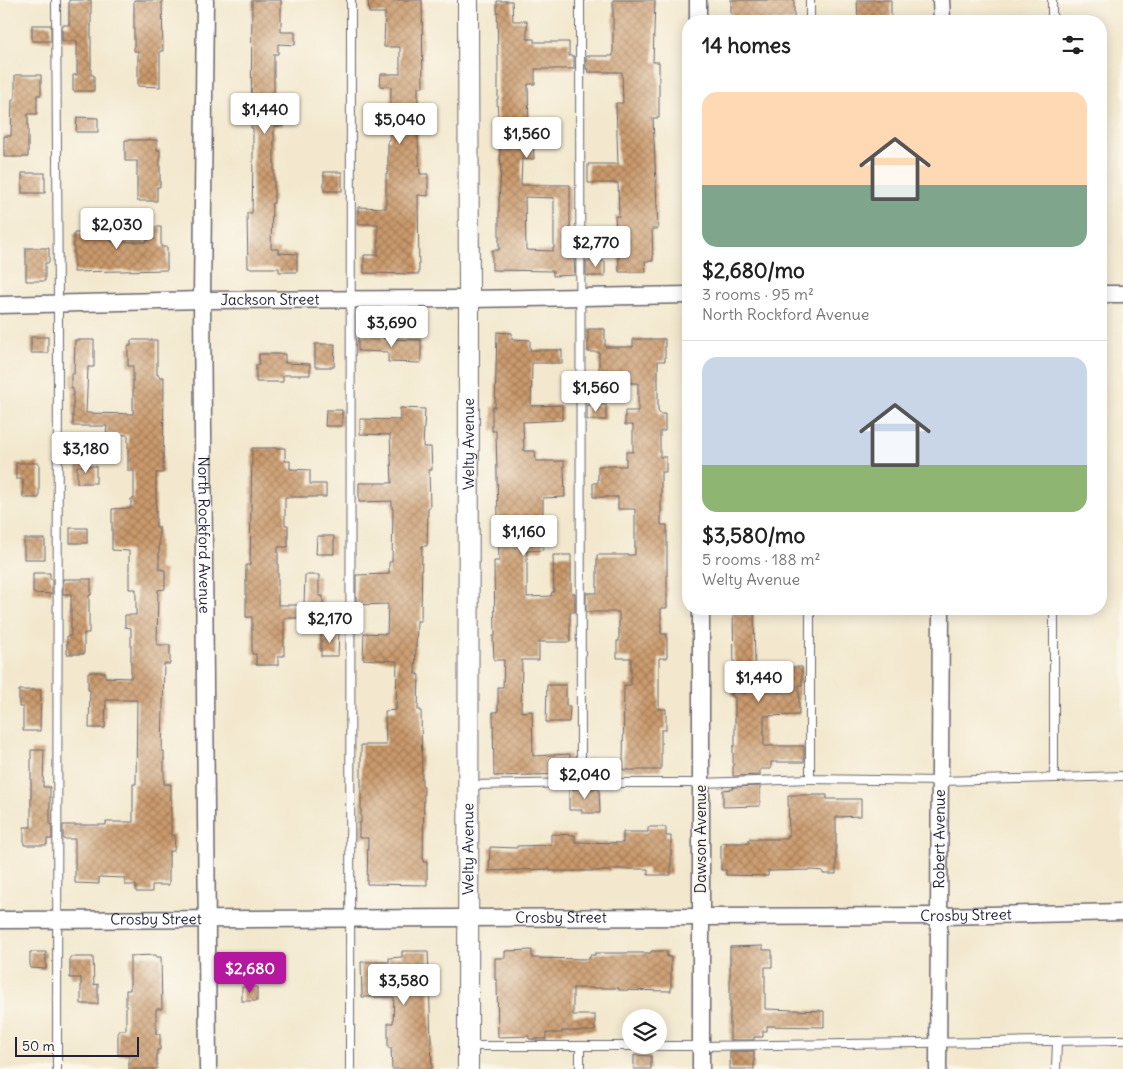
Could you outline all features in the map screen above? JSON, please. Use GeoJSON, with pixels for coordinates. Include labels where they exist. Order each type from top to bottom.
{"type":"FeatureCollection","features":[{"type":"Feature","properties":{"kind":"street","name":"North Rockford Avenue"},"geometry":{"type":"LineString","coordinates":[[205,0],[202,300],[208,1069]]}},
{"type":"Feature","properties":{"kind":"street","name":"Welty Avenue"},"geometry":{"type":"LineString","coordinates":[[468,0],[468,1069]]}},
{"type":"Feature","properties":{"kind":"street"},"geometry":{"type":"LineString","coordinates":[[698,0],[698,15]]}},
{"type":"Feature","properties":{"kind":"street"},"geometry":{"type":"LineString","coordinates":[[942,0],[942,15]]}},
{"type":"Feature","properties":{"kind":"street"},"geometry":{"type":"LineString","coordinates":[[1107,294],[1123,294]]}},
{"type":"Feature","properties":{"kind":"street","name":"Jackson Street"},"geometry":{"type":"LineString","coordinates":[[0,305],[202,300],[469,299],[682,295]]}},
{"type":"Feature","properties":{"kind":"street","name":"Dawson Avenue"},"geometry":{"type":"LineString","coordinates":[[701,615],[701,1069]]}},
{"type":"Feature","properties":{"kind":"street","name":"Robert Avenue"},"geometry":{"type":"LineString","coordinates":[[938,1069],[941,615]]}},
{"type":"Feature","properties":{"kind":"street","name":"Crosby Street"},"geometry":{"type":"LineString","coordinates":[[0,920],[940,916],[1123,912]]}},
{"type":"Feature","properties":{"kind":"lane"},"geometry":{"type":"LineString","coordinates":[[56,0],[58,1069]]}},
{"type":"Feature","properties":{"kind":"lane"},"geometry":{"type":"LineString","coordinates":[[350,0],[350,1069]]}},
{"type":"Feature","properties":{"kind":"lane"},"geometry":{"type":"LineString","coordinates":[[580,0],[581,783]]}},
{"type":"Feature","properties":{"kind":"lane"},"geometry":{"type":"LineString","coordinates":[[810,0],[810,15]]}},
{"type":"Feature","properties":{"kind":"lane"},"geometry":{"type":"LineString","coordinates":[[1052,0],[1052,15]]}},
{"type":"Feature","properties":{"kind":"lane"},"geometry":{"type":"LineString","coordinates":[[810,615],[810,779]]}},
{"type":"Feature","properties":{"kind":"lane"},"geometry":{"type":"LineString","coordinates":[[1054,615],[1054,778]]}},
{"type":"Feature","properties":{"kind":"lane"},"geometry":{"type":"LineString","coordinates":[[469,785],[810,779],[940,781],[1123,776]]}},
{"type":"Feature","properties":{"kind":"lane"},"geometry":{"type":"LineString","coordinates":[[468,1046],[701,1046],[1123,1040]]}},
{"type":"Feature","properties":{"kind":"lane"},"geometry":{"type":"LineString","coordinates":[[1056,1069],[1057,1041]]}},
{"type":"Feature","properties":{"kind":"lane"},"geometry":{"type":"LineString","coordinates":[[580,1046],[580,1069]]}},
{"type":"Feature","properties":{"kind":"building"},"geometry":{"type":"Polygon","coordinates":[[[69,0],[91,0],[91,75],[94,75],[94,91],[73,91],[73,75],[77,75],[77,41],[62,41],[62,25],[69,25],[69,0]]]}},
{"type":"Feature","properties":{"kind":"building"},"geometry":{"type":"Polygon","coordinates":[[[134,0],[162,0],[163,51],[160,51],[160,87],[138,86],[138,51],[134,51],[134,0]]]}},
{"type":"Feature","properties":{"kind":"building"},"geometry":{"type":"Polygon","coordinates":[[[252,0],[281,0],[281,32],[295,32],[295,45],[278,44],[278,54],[274,54],[274,99],[281,100],[280,110],[283,110],[283,126],[274,126],[274,203],[272,203],[271,249],[279,249],[279,253],[297,254],[297,272],[279,272],[279,268],[248,268],[247,213],[252,213],[253,159],[253,128],[251,128],[252,0]]]}},
{"type":"Feature","properties":{"kind":"building"},"geometry":{"type":"Polygon","coordinates":[[[368,0],[422,0],[423,87],[418,87],[418,139],[420,174],[428,174],[428,196],[418,195],[419,274],[364,273],[364,255],[378,255],[378,224],[358,224],[358,207],[386,208],[391,87],[380,86],[381,74],[400,74],[400,47],[384,47],[385,13],[369,13],[368,0]]]}},
{"type":"Feature","properties":{"kind":"building"},"geometry":{"type":"Polygon","coordinates":[[[613,0],[655,0],[653,62],[659,62],[659,118],[653,118],[658,229],[652,229],[653,261],[645,261],[646,272],[619,272],[618,230],[616,230],[615,216],[619,216],[618,183],[588,183],[588,164],[618,164],[616,103],[623,103],[622,72],[588,72],[588,69],[586,69],[586,56],[613,56],[613,0]]]}},
{"type":"Feature","properties":{"kind":"building"},"geometry":{"type":"Polygon","coordinates":[[[731,0],[794,0],[794,15],[731,15],[731,0]]]}},
{"type":"Feature","properties":{"kind":"building"},"geometry":{"type":"Polygon","coordinates":[[[857,0],[891,0],[891,15],[858,15],[857,0]]]}},
{"type":"Feature","properties":{"kind":"building"},"geometry":{"type":"Polygon","coordinates":[[[497,1],[512,1],[513,21],[527,21],[527,39],[534,39],[534,42],[569,42],[569,56],[574,56],[574,69],[535,69],[535,84],[528,84],[529,134],[533,134],[534,159],[522,159],[521,185],[570,185],[570,248],[573,248],[575,275],[553,276],[553,271],[492,270],[492,250],[499,250],[501,170],[497,99],[497,1]],[[525,197],[526,250],[553,251],[554,198],[525,197]]]}},
{"type":"Feature","properties":{"kind":"building"},"geometry":{"type":"Polygon","coordinates":[[[32,25],[51,25],[51,41],[32,41],[32,25]]]}},
{"type":"Feature","properties":{"kind":"building"},"geometry":{"type":"Polygon","coordinates":[[[15,75],[41,75],[41,95],[37,95],[37,114],[28,114],[28,157],[4,157],[4,136],[11,136],[12,99],[15,99],[15,75]]]}},
{"type":"Feature","properties":{"kind":"building"},"geometry":{"type":"Polygon","coordinates":[[[77,117],[98,118],[98,132],[76,132],[77,117]]]}},
{"type":"Feature","properties":{"kind":"building"},"geometry":{"type":"Polygon","coordinates":[[[125,140],[157,140],[157,150],[160,150],[160,187],[157,187],[157,201],[137,201],[137,161],[125,161],[125,140]]]}},
{"type":"Feature","properties":{"kind":"building"},"geometry":{"type":"Polygon","coordinates":[[[324,172],[342,172],[342,191],[324,191],[324,172]]]}},
{"type":"Feature","properties":{"kind":"building"},"geometry":{"type":"Polygon","coordinates":[[[22,173],[45,173],[45,193],[22,193],[22,173]]]}},
{"type":"Feature","properties":{"kind":"building"},"geometry":{"type":"Polygon","coordinates":[[[94,212],[111,212],[111,242],[147,242],[147,227],[161,227],[161,247],[167,247],[167,270],[74,272],[74,233],[94,233],[94,212]]]}},
{"type":"Feature","properties":{"kind":"building"},"geometry":{"type":"Polygon","coordinates":[[[26,248],[49,248],[49,263],[45,263],[45,281],[26,281],[26,248]]]}},
{"type":"Feature","properties":{"kind":"building"},"geometry":{"type":"Polygon","coordinates":[[[586,261],[605,261],[605,276],[586,275],[586,261]]]}},
{"type":"Feature","properties":{"kind":"building"},"geometry":{"type":"Polygon","coordinates":[[[588,329],[605,329],[605,347],[633,347],[633,339],[665,339],[665,361],[658,361],[658,411],[660,414],[665,414],[665,431],[660,431],[660,457],[666,457],[666,472],[661,472],[661,525],[667,525],[667,608],[661,608],[661,634],[667,634],[667,658],[659,658],[659,709],[666,709],[666,730],[661,730],[661,770],[623,770],[624,685],[631,685],[631,658],[617,658],[619,612],[586,612],[586,593],[597,593],[597,555],[635,555],[635,509],[618,509],[618,497],[593,497],[593,483],[598,483],[598,466],[626,466],[626,452],[633,452],[633,425],[625,425],[625,411],[638,411],[638,383],[599,383],[599,352],[588,352],[588,329]]]}},
{"type":"Feature","properties":{"kind":"building"},"geometry":{"type":"Polygon","coordinates":[[[497,332],[512,333],[512,339],[530,340],[530,350],[562,350],[562,363],[532,363],[531,406],[562,405],[562,420],[523,422],[524,451],[535,451],[536,461],[564,461],[565,497],[543,498],[543,550],[527,551],[527,597],[551,596],[552,592],[554,592],[553,555],[571,555],[571,593],[575,593],[575,612],[570,612],[570,642],[539,642],[539,660],[522,660],[521,712],[532,711],[533,756],[570,754],[570,760],[575,760],[575,777],[569,778],[569,774],[494,776],[493,712],[498,712],[498,687],[503,687],[504,660],[494,660],[493,636],[495,636],[494,561],[499,561],[496,431],[492,431],[492,407],[495,407],[497,332]]]}},
{"type":"Feature","properties":{"kind":"building"},"geometry":{"type":"Polygon","coordinates":[[[358,335],[383,335],[383,339],[421,340],[421,363],[388,362],[388,352],[358,351],[358,335]]]}},
{"type":"Feature","properties":{"kind":"building"},"geometry":{"type":"Polygon","coordinates":[[[31,337],[48,337],[48,353],[31,353],[31,337]]]}},
{"type":"Feature","properties":{"kind":"building"},"geometry":{"type":"Polygon","coordinates":[[[75,340],[94,340],[94,367],[88,367],[86,413],[133,414],[133,366],[128,366],[128,346],[131,346],[131,340],[157,340],[157,375],[164,377],[163,473],[156,473],[156,527],[159,527],[159,569],[165,570],[165,589],[158,590],[157,645],[170,645],[170,664],[164,664],[162,751],[164,751],[164,784],[171,784],[171,835],[175,835],[174,851],[169,851],[169,885],[152,885],[152,892],[136,892],[136,885],[125,885],[125,878],[99,877],[99,884],[75,883],[75,839],[63,839],[63,825],[106,825],[106,822],[133,822],[133,784],[136,784],[137,700],[106,700],[105,728],[89,728],[90,690],[88,690],[88,672],[105,672],[105,677],[131,678],[131,628],[125,627],[125,615],[136,615],[136,589],[129,589],[129,551],[112,550],[112,509],[131,508],[131,499],[134,499],[134,471],[128,471],[128,435],[106,434],[107,426],[73,426],[71,374],[74,374],[75,340]]]}},
{"type":"Feature","properties":{"kind":"building"},"geometry":{"type":"Polygon","coordinates":[[[315,344],[335,344],[334,367],[315,367],[315,344]]]}},
{"type":"Feature","properties":{"kind":"building"},"geometry":{"type":"Polygon","coordinates":[[[259,354],[285,354],[285,363],[310,364],[310,375],[283,375],[283,382],[256,382],[256,365],[259,365],[259,354]]]}},
{"type":"Feature","properties":{"kind":"building"},"geometry":{"type":"Polygon","coordinates":[[[587,405],[606,405],[606,420],[587,420],[587,405]]]}},
{"type":"Feature","properties":{"kind":"building"},"geometry":{"type":"Polygon","coordinates":[[[400,408],[425,409],[423,447],[431,447],[432,470],[429,470],[430,508],[428,508],[427,546],[422,546],[421,621],[417,621],[415,674],[419,674],[418,710],[421,710],[422,786],[424,786],[423,862],[427,862],[427,885],[367,884],[368,838],[359,838],[359,823],[361,823],[361,745],[386,745],[385,711],[396,710],[397,661],[363,659],[364,633],[387,634],[388,604],[356,605],[356,575],[389,574],[389,562],[392,562],[393,509],[392,501],[359,502],[359,483],[392,483],[390,435],[360,434],[360,419],[400,420],[400,408]]]}},
{"type":"Feature","properties":{"kind":"building"},"geometry":{"type":"Polygon","coordinates":[[[326,410],[342,410],[342,426],[325,426],[326,410]]]}},
{"type":"Feature","properties":{"kind":"building"},"geometry":{"type":"Polygon","coordinates":[[[252,448],[285,448],[285,461],[290,461],[290,469],[310,470],[310,484],[326,484],[326,497],[285,497],[285,525],[288,525],[288,547],[278,547],[278,605],[304,605],[305,575],[319,575],[319,596],[323,596],[323,618],[284,618],[284,656],[278,656],[278,665],[256,665],[256,654],[252,654],[252,617],[246,617],[246,565],[250,565],[252,448]]]}},
{"type":"Feature","properties":{"kind":"building"},"geometry":{"type":"Polygon","coordinates":[[[16,463],[39,463],[39,498],[23,498],[23,479],[16,479],[16,463]]]}},
{"type":"Feature","properties":{"kind":"building"},"geometry":{"type":"Polygon","coordinates":[[[77,466],[96,466],[96,483],[77,483],[77,466]]]}},
{"type":"Feature","properties":{"kind":"building"},"geometry":{"type":"Polygon","coordinates":[[[70,528],[87,528],[87,543],[70,543],[70,528]]]}},
{"type":"Feature","properties":{"kind":"building"},"geometry":{"type":"Polygon","coordinates":[[[317,536],[334,536],[334,554],[316,554],[317,536]]]}},
{"type":"Feature","properties":{"kind":"building"},"geometry":{"type":"Polygon","coordinates":[[[24,539],[45,539],[45,559],[24,559],[24,539]]]}},
{"type":"Feature","properties":{"kind":"building"},"geometry":{"type":"Polygon","coordinates":[[[33,573],[50,573],[52,594],[33,593],[33,573]]]}},
{"type":"Feature","properties":{"kind":"building"},"geometry":{"type":"Polygon","coordinates":[[[63,579],[91,579],[89,633],[84,633],[84,654],[67,654],[67,636],[71,636],[71,594],[63,594],[63,579]]]}},
{"type":"Feature","properties":{"kind":"building"},"geometry":{"type":"Polygon","coordinates":[[[733,615],[754,615],[755,671],[757,671],[757,674],[786,674],[786,667],[802,667],[802,685],[799,685],[799,715],[764,716],[764,746],[804,746],[804,762],[771,762],[771,769],[760,769],[760,775],[733,776],[735,697],[732,697],[732,671],[734,671],[733,615]]]}},
{"type":"Feature","properties":{"kind":"building"},"geometry":{"type":"Polygon","coordinates":[[[321,633],[339,633],[338,656],[321,656],[321,633]]]}},
{"type":"Feature","properties":{"kind":"building"},"geometry":{"type":"Polygon","coordinates":[[[547,685],[566,685],[566,706],[570,706],[569,722],[546,722],[547,685]]]}},
{"type":"Feature","properties":{"kind":"building"},"geometry":{"type":"Polygon","coordinates":[[[19,690],[41,690],[40,731],[23,731],[23,707],[19,707],[19,690]]]}},
{"type":"Feature","properties":{"kind":"building"},"geometry":{"type":"Polygon","coordinates":[[[31,750],[44,750],[43,787],[50,787],[50,825],[52,825],[52,839],[47,839],[47,845],[24,845],[24,827],[31,827],[31,750]]]}},
{"type":"Feature","properties":{"kind":"building"},"geometry":{"type":"Polygon","coordinates":[[[587,759],[598,759],[599,777],[587,777],[587,759]]]}},
{"type":"Feature","properties":{"kind":"building"},"geometry":{"type":"Polygon","coordinates":[[[760,786],[760,806],[723,807],[723,790],[733,789],[733,787],[760,786]]]}},
{"type":"Feature","properties":{"kind":"building"},"geometry":{"type":"Polygon","coordinates":[[[569,789],[599,789],[600,813],[582,813],[582,810],[569,810],[569,789]]]}},
{"type":"Feature","properties":{"kind":"building"},"geometry":{"type":"Polygon","coordinates":[[[788,795],[827,795],[827,799],[861,799],[861,816],[836,817],[836,874],[823,874],[823,871],[812,870],[768,871],[768,876],[726,875],[726,870],[721,870],[721,843],[749,843],[749,839],[787,839],[787,836],[789,836],[788,795]]]}},
{"type":"Feature","properties":{"kind":"building"},"geometry":{"type":"Polygon","coordinates":[[[648,827],[666,827],[666,836],[671,836],[671,875],[648,875],[648,869],[610,869],[610,871],[550,871],[550,869],[489,871],[490,847],[517,848],[517,846],[551,845],[551,834],[575,835],[575,842],[623,843],[623,832],[648,832],[648,827]]]}},
{"type":"Feature","properties":{"kind":"building"},"geometry":{"type":"Polygon","coordinates":[[[763,946],[763,950],[772,950],[772,967],[765,967],[765,1009],[824,1011],[824,1027],[767,1026],[767,1031],[763,1031],[763,1037],[754,1037],[754,1040],[730,1040],[730,947],[763,946]]]}},
{"type":"Feature","properties":{"kind":"building"},"geometry":{"type":"Polygon","coordinates":[[[532,950],[532,958],[588,959],[590,955],[595,955],[595,953],[651,953],[651,951],[667,951],[667,957],[671,957],[671,991],[573,988],[573,1015],[595,1015],[595,1031],[546,1033],[546,1039],[529,1039],[529,1036],[498,1037],[495,958],[505,958],[505,951],[532,950]]]}},
{"type":"Feature","properties":{"kind":"building"},"geometry":{"type":"Polygon","coordinates":[[[402,951],[428,951],[432,1069],[392,1069],[391,1048],[388,1048],[388,1023],[393,1023],[394,997],[362,997],[361,962],[389,962],[389,958],[402,957],[402,951]]]}},
{"type":"Feature","properties":{"kind":"building"},"geometry":{"type":"Polygon","coordinates":[[[30,952],[46,952],[46,969],[30,968],[30,952]]]}},
{"type":"Feature","properties":{"kind":"building"},"geometry":{"type":"Polygon","coordinates":[[[156,955],[156,957],[161,957],[162,1009],[156,1009],[156,1034],[160,1034],[160,1050],[157,1050],[157,1069],[129,1069],[129,1055],[118,1055],[118,1030],[126,1030],[126,990],[130,990],[130,956],[156,955]]]}},
{"type":"Feature","properties":{"kind":"building"},"geometry":{"type":"Polygon","coordinates":[[[70,957],[93,957],[94,985],[98,984],[98,1004],[81,1004],[81,978],[70,978],[70,957]]]}},
{"type":"Feature","properties":{"kind":"building"},"geometry":{"type":"Polygon","coordinates":[[[242,987],[257,987],[257,1001],[242,1001],[242,987]]]}},
{"type":"Feature","properties":{"kind":"building"},"geometry":{"type":"Polygon","coordinates":[[[730,1051],[754,1051],[754,1069],[730,1069],[730,1051]]]}},
{"type":"Feature","properties":{"kind":"building"},"geometry":{"type":"Polygon","coordinates":[[[634,1055],[651,1056],[651,1069],[634,1069],[634,1055]]]}}]}
